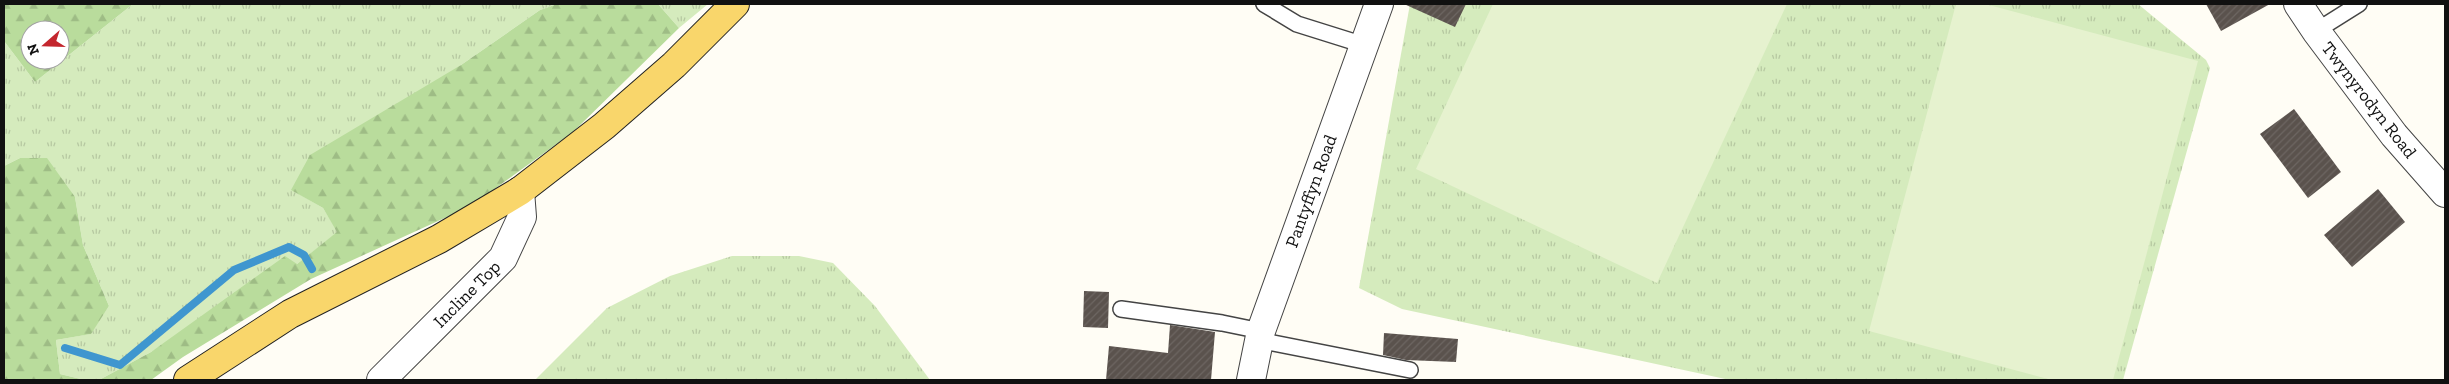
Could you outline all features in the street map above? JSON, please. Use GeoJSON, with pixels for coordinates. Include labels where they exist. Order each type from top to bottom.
{"type":"FeatureCollection","features":[{"type":"Feature","properties":{"kind":"main road"},"geometry":{"type":"LineString","coordinates":[[188,380],[290,314],[439,240],[520,191],[604,126],[674,65],[735,4]]}},
{"type":"Feature","properties":{"kind":"street","name":"Pantyffyn Road"},"geometry":{"type":"LineString","coordinates":[[1251,380],[1260,335],[1379,4]]}},
{"type":"Feature","properties":{"kind":"street","name":"Twynyrodyn Road"},"geometry":{"type":"LineString","coordinates":[[2298,4],[2394,135],[2445,193]]}},
{"type":"Feature","properties":{"kind":"street","name":"Incline Top"},"geometry":{"type":"LineString","coordinates":[[381,380],[503,258],[522,217],[520,191]]}},
{"type":"Feature","properties":{"kind":"lane"},"geometry":{"type":"LineString","coordinates":[[1264,4],[1297,24],[1364,45]]}},
{"type":"Feature","properties":{"kind":"lane"},"geometry":{"type":"LineString","coordinates":[[2316,31],[2355,5]]}},
{"type":"Feature","properties":{"kind":"lane"},"geometry":{"type":"LineString","coordinates":[[1121,309],[1222,322],[1260,335],[1410,370]]}},
{"type":"Feature","properties":{"kind":"green space"},"geometry":{"type":"Polygon","coordinates":[[[4,4],[133,4],[70,54],[70,20],[20,20],[20,62],[4,41],[4,4]]]}},
{"type":"Feature","properties":{"kind":"green space"},"geometry":{"type":"Polygon","coordinates":[[[133,4],[557,4],[540,10],[461,65],[292,190],[323,208],[338,232],[297,264],[151,352],[99,380],[85,380],[60,374],[56,340],[90,334],[109,306],[83,245],[75,197],[20,158],[4,166],[4,41],[20,62],[20,70],[26,70],[35,82],[50,70],[70,70],[70,54],[133,4]]]}},
{"type":"Feature","properties":{"kind":"green space"},"geometry":{"type":"Polygon","coordinates":[[[557,4],[658,4],[679,28],[573,132],[471,206],[311,279],[183,357],[151,380],[99,380],[151,352],[285,256],[297,264],[337,232],[323,208],[291,190],[310,155],[461,65],[540,10],[557,4]]]}},
{"type":"Feature","properties":{"kind":"green space"},"geometry":{"type":"Polygon","coordinates":[[[658,4],[708,4],[679,28],[658,4]]]}},
{"type":"Feature","properties":{"kind":"green space"},"geometry":{"type":"Polygon","coordinates":[[[1410,4],[2138,4],[2206,60],[2210,68],[2123,380],[1730,380],[1402,309],[1359,288],[1410,4]]]}},
{"type":"Feature","properties":{"kind":"green space"},"geometry":{"type":"Polygon","coordinates":[[[1493,4],[1787,4],[1657,283],[1416,169],[1493,4]]]}},
{"type":"Feature","properties":{"kind":"green space"},"geometry":{"type":"Polygon","coordinates":[[[1956,4],[1985,4],[2198,61],[2113,380],[2052,380],[1869,331],[1956,4]]]}},
{"type":"Feature","properties":{"kind":"green space"},"geometry":{"type":"Polygon","coordinates":[[[26,70],[50,70],[35,82],[26,70]]]}},
{"type":"Feature","properties":{"kind":"green space"},"geometry":{"type":"Polygon","coordinates":[[[20,158],[47,158],[75,197],[83,245],[109,306],[91,334],[56,340],[60,374],[85,380],[4,380],[4,166],[20,158]]]}},
{"type":"Feature","properties":{"kind":"green space"},"geometry":{"type":"Polygon","coordinates":[[[732,256],[799,256],[833,263],[875,306],[930,380],[535,380],[607,308],[670,276],[732,256]]]}},
{"type":"Feature","properties":{"kind":"building"},"geometry":{"type":"Polygon","coordinates":[[[1404,4],[1466,4],[1455,27],[1404,4]]]}},
{"type":"Feature","properties":{"kind":"building"},"geometry":{"type":"Polygon","coordinates":[[[2206,4],[2270,4],[2221,31],[2206,4]]]}},
{"type":"Feature","properties":{"kind":"building"},"geometry":{"type":"Polygon","coordinates":[[[2294,109],[2341,172],[2308,198],[2260,134],[2294,109]]]}},
{"type":"Feature","properties":{"kind":"building"},"geometry":{"type":"Polygon","coordinates":[[[2378,189],[2405,222],[2352,267],[2324,235],[2378,189]]]}},
{"type":"Feature","properties":{"kind":"building"},"geometry":{"type":"Polygon","coordinates":[[[1084,291],[1109,292],[1108,328],[1083,327],[1084,291]]]}},
{"type":"Feature","properties":{"kind":"building"},"geometry":{"type":"Polygon","coordinates":[[[1170,325],[1215,332],[1211,380],[1106,380],[1109,346],[1168,353],[1170,325]]]}},
{"type":"Feature","properties":{"kind":"building"},"geometry":{"type":"Polygon","coordinates":[[[1384,333],[1458,339],[1456,362],[1406,360],[1383,355],[1384,333]]]}},
{"type":"Feature","properties":{"kind":"waterway"},"geometry":{"type":"LineString","coordinates":[[65,348],[120,365],[234,270],[289,247],[304,255],[312,269]]}}]}
